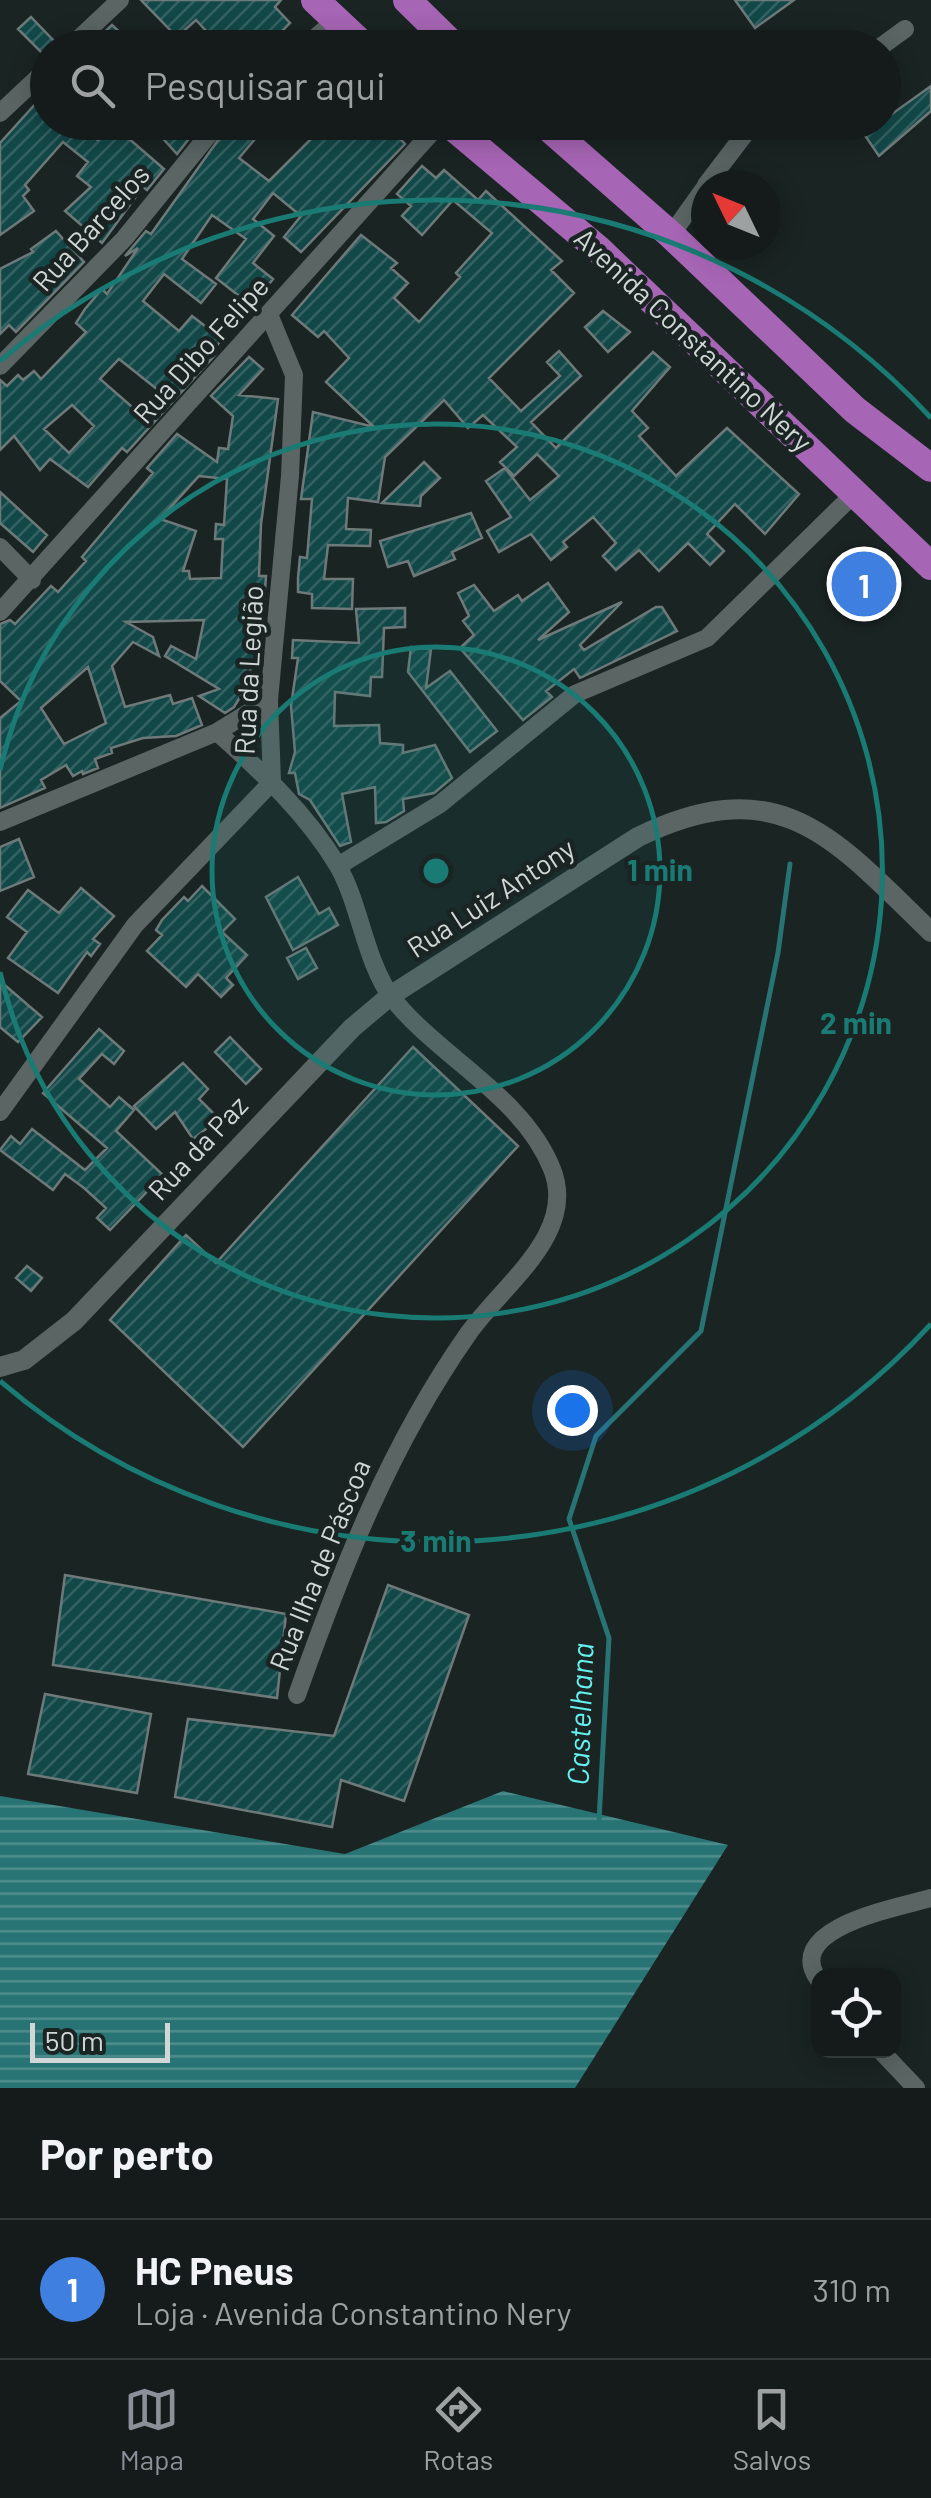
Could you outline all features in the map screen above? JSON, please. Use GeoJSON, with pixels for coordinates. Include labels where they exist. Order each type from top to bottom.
{"type":"FeatureCollection","features":[{"type":"Feature","properties":{"kind":"highway"},"geometry":{"type":"LineString","coordinates":[[315,0],[348,30]]}},
{"type":"Feature","properties":{"kind":"highway"},"geometry":{"type":"LineString","coordinates":[[407,0],[438,30]]}},
{"type":"Feature","properties":{"kind":"highway","name":"Avenida Constantino Nery"},"geometry":{"type":"LineString","coordinates":[[466,140],[598,249],[931,566]]}},
{"type":"Feature","properties":{"kind":"highway"},"geometry":{"type":"LineString","coordinates":[[562,140],[670,235],[855,410],[931,468]]}},
{"type":"Feature","properties":{"kind":"street"},"geometry":{"type":"LineString","coordinates":[[88,30],[120,0]]}},
{"type":"Feature","properties":{"kind":"street"},"geometry":{"type":"LineString","coordinates":[[324,30],[337,19]]}},
{"type":"Feature","properties":{"kind":"street"},"geometry":{"type":"LineString","coordinates":[[901,32],[905,29]]}},
{"type":"Feature","properties":{"kind":"street"},"geometry":{"type":"LineString","coordinates":[[4,100],[30,81]]}},
{"type":"Feature","properties":{"kind":"street","name":"Rua Barcelos"},"geometry":{"type":"LineString","coordinates":[[0,366],[124,239],[204,140]]}},
{"type":"Feature","properties":{"kind":"street","name":"Rua Dibo Felipe"},"geometry":{"type":"LineString","coordinates":[[0,612],[427,140]]}},
{"type":"Feature","properties":{"kind":"street"},"geometry":{"type":"LineString","coordinates":[[717,170],[740,140]]}},
{"type":"Feature","properties":{"kind":"street"},"geometry":{"type":"LineString","coordinates":[[670,235],[691,206]]}},
{"type":"Feature","properties":{"kind":"street","name":"Rua da Legião"},"geometry":{"type":"LineString","coordinates":[[0,1112],[135,925],[272,782],[269,700],[290,476],[294,374],[270,317]]}},
{"type":"Feature","properties":{"kind":"street"},"geometry":{"type":"LineString","coordinates":[[338,866],[440,804],[576,694],[707,638],[856,492]]}},
{"type":"Feature","properties":{"kind":"street"},"geometry":{"type":"LineString","coordinates":[[0,547],[32,580]]}},
{"type":"Feature","properties":{"kind":"street"},"geometry":{"type":"LineString","coordinates":[[0,822],[216,732],[269,700]]}},
{"type":"Feature","properties":{"kind":"street","name":"Rua Ilha de Páscoa"},"geometry":{"type":"LineString","coordinates":[[216,732],[272,782],[338,866],[390,996],[516,1115],[552,1167],[560,1194],[546,1240],[466,1336],[394,1455],[344,1565],[297,1695]]}},
{"type":"Feature","properties":{"kind":"street","name":"Rua Luiz Antony"},"geometry":{"type":"LineString","coordinates":[[390,996],[638,837],[686,815],[720,810],[787,816],[816,828],[844,848],[931,932]]}},
{"type":"Feature","properties":{"kind":"street","name":"Rua da Paz"},"geometry":{"type":"LineString","coordinates":[[0,1367],[24,1360],[50,1342],[308,1070],[390,996]]}},
{"type":"Feature","properties":{"kind":"street"},"geometry":{"type":"LineString","coordinates":[[811,1969],[809,1956],[820,1938],[931,1898]]}},
{"type":"Feature","properties":{"kind":"street"},"geometry":{"type":"LineString","coordinates":[[888,2058],[916,2088]]}},
{"type":"Feature","properties":{"kind":"water"},"geometry":{"type":"Polygon","coordinates":[[[503,1791],[728,1845],[575,2088],[0,2088],[0,1796],[345,1854],[503,1791]]]}},
{"type":"Feature","properties":{"kind":"building"},"geometry":{"type":"Polygon","coordinates":[[[141,0],[281,0],[275,7],[290,23],[283,30],[205,30],[196,20],[185,30],[170,30],[141,0]]]}},
{"type":"Feature","properties":{"kind":"building"},"geometry":{"type":"Polygon","coordinates":[[[735,0],[794,0],[755,28],[735,0]]]}},
{"type":"Feature","properties":{"kind":"building"},"geometry":{"type":"Polygon","coordinates":[[[31,17],[43,30],[30,30],[30,41],[18,29],[31,17]]]}},
{"type":"Feature","properties":{"kind":"building"},"geometry":{"type":"Polygon","coordinates":[[[931,86],[931,111],[901,137],[901,107],[931,86]]]}},
{"type":"Feature","properties":{"kind":"building"},"geometry":{"type":"Polygon","coordinates":[[[30,110],[30,140],[130,140],[164,169],[147,190],[143,187],[102,243],[65,211],[91,187],[77,176],[88,162],[63,142],[25,185],[29,190],[23,196],[34,211],[0,235],[0,143],[30,110]]]}},
{"type":"Feature","properties":{"kind":"building"},"geometry":{"type":"Polygon","coordinates":[[[164,140],[188,140],[177,154],[164,140]]]}},
{"type":"Feature","properties":{"kind":"building"},"geometry":{"type":"Polygon","coordinates":[[[218,140],[254,140],[239,158],[269,181],[310,140],[401,140],[405,144],[301,252],[284,237],[301,216],[273,193],[253,219],[274,236],[253,263],[273,279],[252,306],[216,278],[246,239],[212,215],[182,259],[216,284],[201,303],[164,274],[143,301],[179,331],[192,316],[222,339],[212,352],[215,355],[127,452],[122,448],[88,487],[50,459],[40,470],[14,436],[0,450],[0,380],[7,386],[18,375],[23,380],[34,371],[41,379],[86,332],[76,323],[102,289],[107,294],[138,248],[125,256],[146,231],[151,234],[218,140]],[[119,359],[100,379],[139,413],[158,390],[119,359]],[[72,405],[44,429],[69,453],[94,426],[72,405]]]}},
{"type":"Feature","properties":{"kind":"building"},"geometry":{"type":"Polygon","coordinates":[[[868,140],[897,140],[879,156],[868,140]]]}},
{"type":"Feature","properties":{"kind":"building"},"geometry":{"type":"Polygon","coordinates":[[[422,166],[436,178],[444,170],[478,200],[486,191],[562,261],[551,270],[574,293],[489,378],[521,411],[560,376],[547,362],[559,351],[581,376],[531,422],[556,448],[653,352],[670,367],[632,411],[648,428],[639,436],[676,476],[727,428],[799,494],[765,534],[735,504],[707,534],[724,551],[710,565],[688,543],[659,571],[639,550],[616,570],[603,556],[616,543],[593,517],[563,542],[567,547],[551,560],[531,534],[499,552],[487,531],[511,517],[486,481],[505,468],[530,500],[559,476],[537,454],[514,476],[500,462],[517,447],[483,415],[468,428],[444,400],[385,457],[378,502],[348,498],[346,529],[371,530],[370,546],[328,545],[324,579],[353,579],[352,609],[312,608],[312,594],[298,592],[298,578],[300,557],[307,558],[312,499],[301,499],[313,412],[374,427],[326,382],[349,358],[324,331],[318,337],[292,315],[361,235],[397,263],[391,268],[408,283],[394,298],[419,322],[460,277],[456,273],[492,233],[453,200],[422,235],[402,216],[411,206],[397,194],[422,166]]]}},
{"type":"Feature","properties":{"kind":"building"},"geometry":{"type":"Polygon","coordinates":[[[56,231],[84,262],[16,332],[9,325],[0,334],[0,269],[33,252],[31,249],[56,231]]]}},
{"type":"Feature","properties":{"kind":"building"},"geometry":{"type":"Polygon","coordinates":[[[603,311],[630,332],[608,352],[585,327],[603,311]]]}},
{"type":"Feature","properties":{"kind":"building"},"geometry":{"type":"Polygon","coordinates":[[[249,357],[263,369],[239,395],[278,399],[261,524],[259,576],[266,576],[261,645],[246,680],[251,679],[234,707],[225,713],[199,696],[219,689],[165,656],[171,646],[196,659],[204,620],[126,622],[153,637],[159,656],[133,642],[112,666],[125,707],[170,695],[173,704],[192,698],[202,725],[176,736],[143,738],[111,748],[112,753],[95,759],[98,768],[83,774],[82,771],[73,776],[66,765],[41,780],[45,788],[0,808],[0,718],[21,701],[0,681],[0,624],[10,620],[15,624],[51,586],[58,592],[86,561],[82,557],[153,473],[147,468],[177,434],[217,462],[219,448],[228,449],[233,416],[211,396],[249,357]],[[199,476],[160,519],[196,531],[183,571],[189,571],[190,579],[221,578],[223,539],[215,539],[216,524],[224,525],[227,479],[199,476]],[[88,667],[41,708],[64,744],[106,723],[88,667]]]}},
{"type":"Feature","properties":{"kind":"building"},"geometry":{"type":"Polygon","coordinates":[[[424,462],[440,478],[421,496],[420,506],[382,503],[424,462]]]}},
{"type":"Feature","properties":{"kind":"building"},"geometry":{"type":"Polygon","coordinates":[[[0,492],[47,535],[33,552],[0,523],[0,492]]]}},
{"type":"Feature","properties":{"kind":"building"},"geometry":{"type":"Polygon","coordinates":[[[471,513],[482,538],[452,552],[455,559],[414,576],[408,561],[388,567],[380,541],[471,513]]]}},
{"type":"Feature","properties":{"kind":"building"},"geometry":{"type":"Polygon","coordinates":[[[548,583],[569,612],[538,640],[622,602],[580,645],[584,650],[656,607],[662,607],[677,631],[580,678],[574,669],[546,691],[552,697],[523,720],[460,648],[474,635],[463,621],[469,616],[458,593],[474,585],[494,611],[518,595],[522,601],[548,583]]]}},
{"type":"Feature","properties":{"kind":"building"},"geometry":{"type":"Polygon","coordinates":[[[405,608],[405,627],[384,628],[382,677],[371,677],[370,696],[335,692],[334,726],[379,725],[380,743],[403,745],[403,753],[435,745],[452,778],[434,793],[403,799],[404,811],[386,822],[376,823],[375,787],[342,794],[351,842],[340,846],[310,800],[299,794],[295,773],[289,773],[295,752],[291,706],[298,658],[292,658],[293,640],[359,643],[356,609],[405,608]]]}},
{"type":"Feature","properties":{"kind":"building"},"geometry":{"type":"Polygon","coordinates":[[[411,647],[431,649],[426,688],[450,671],[497,731],[470,752],[408,672],[411,647]]]}},
{"type":"Feature","properties":{"kind":"building"},"geometry":{"type":"Polygon","coordinates":[[[19,839],[34,877],[0,891],[0,847],[19,839]]]}},
{"type":"Feature","properties":{"kind":"building"},"geometry":{"type":"Polygon","coordinates":[[[298,877],[319,914],[329,908],[338,925],[293,950],[266,897],[298,877]]]}},
{"type":"Feature","properties":{"kind":"building"},"geometry":{"type":"Polygon","coordinates":[[[202,886],[235,919],[222,932],[247,955],[226,978],[233,985],[221,997],[198,974],[186,987],[147,951],[162,935],[156,930],[162,920],[184,897],[188,901],[202,886]]]}},
{"type":"Feature","properties":{"kind":"building"},"geometry":{"type":"Polygon","coordinates":[[[81,888],[114,916],[93,939],[100,944],[91,956],[87,952],[58,993],[8,958],[27,932],[7,917],[28,890],[59,913],[81,888]]]}},
{"type":"Feature","properties":{"kind":"building"},"geometry":{"type":"Polygon","coordinates":[[[306,948],[317,968],[298,979],[287,958],[306,948]]]}},
{"type":"Feature","properties":{"kind":"building"},"geometry":{"type":"Polygon","coordinates":[[[0,981],[42,1017],[18,1042],[0,1027],[0,981]]]}},
{"type":"Feature","properties":{"kind":"building"},"geometry":{"type":"Polygon","coordinates":[[[99,1029],[124,1051],[114,1064],[102,1054],[79,1079],[110,1107],[119,1097],[134,1110],[116,1131],[163,1175],[110,1230],[97,1218],[106,1208],[65,1174],[53,1190],[0,1150],[11,1136],[20,1144],[32,1129],[85,1170],[107,1148],[43,1093],[99,1029]]]}},
{"type":"Feature","properties":{"kind":"building"},"geometry":{"type":"Polygon","coordinates":[[[230,1037],[261,1069],[246,1084],[215,1052],[230,1037]]]}},
{"type":"Feature","properties":{"kind":"building"},"geometry":{"type":"Polygon","coordinates":[[[413,1047],[518,1146],[243,1447],[110,1320],[186,1235],[216,1263],[413,1047]]]}},
{"type":"Feature","properties":{"kind":"building"},"geometry":{"type":"Polygon","coordinates":[[[183,1063],[208,1089],[199,1099],[219,1119],[193,1139],[175,1112],[156,1129],[134,1106],[183,1063]]]}},
{"type":"Feature","properties":{"kind":"building"},"geometry":{"type":"Polygon","coordinates":[[[27,1266],[42,1278],[31,1291],[16,1278],[27,1266]]]}},
{"type":"Feature","properties":{"kind":"building"},"geometry":{"type":"Polygon","coordinates":[[[65,1575],[286,1614],[277,1698],[53,1665],[65,1575]]]}},
{"type":"Feature","properties":{"kind":"building"},"geometry":{"type":"Polygon","coordinates":[[[388,1585],[469,1615],[404,1801],[341,1780],[332,1827],[175,1797],[188,1719],[334,1736],[388,1585]]]}},
{"type":"Feature","properties":{"kind":"building"},"geometry":{"type":"Polygon","coordinates":[[[45,1694],[151,1714],[137,1793],[28,1774],[45,1694]]]}},
{"type":"Feature","properties":{"kind":"waterway","name":"Castelhana"},"geometry":{"type":"LineString","coordinates":[[599,1820],[609,1638],[569,1519],[596,1436],[701,1331],[778,953],[790,864]]}},
{"type":"Feature","properties":{"kind":"place","name":"HC Pneus"},"geometry":{"type":"Point","coordinates":[864,584]}}]}
